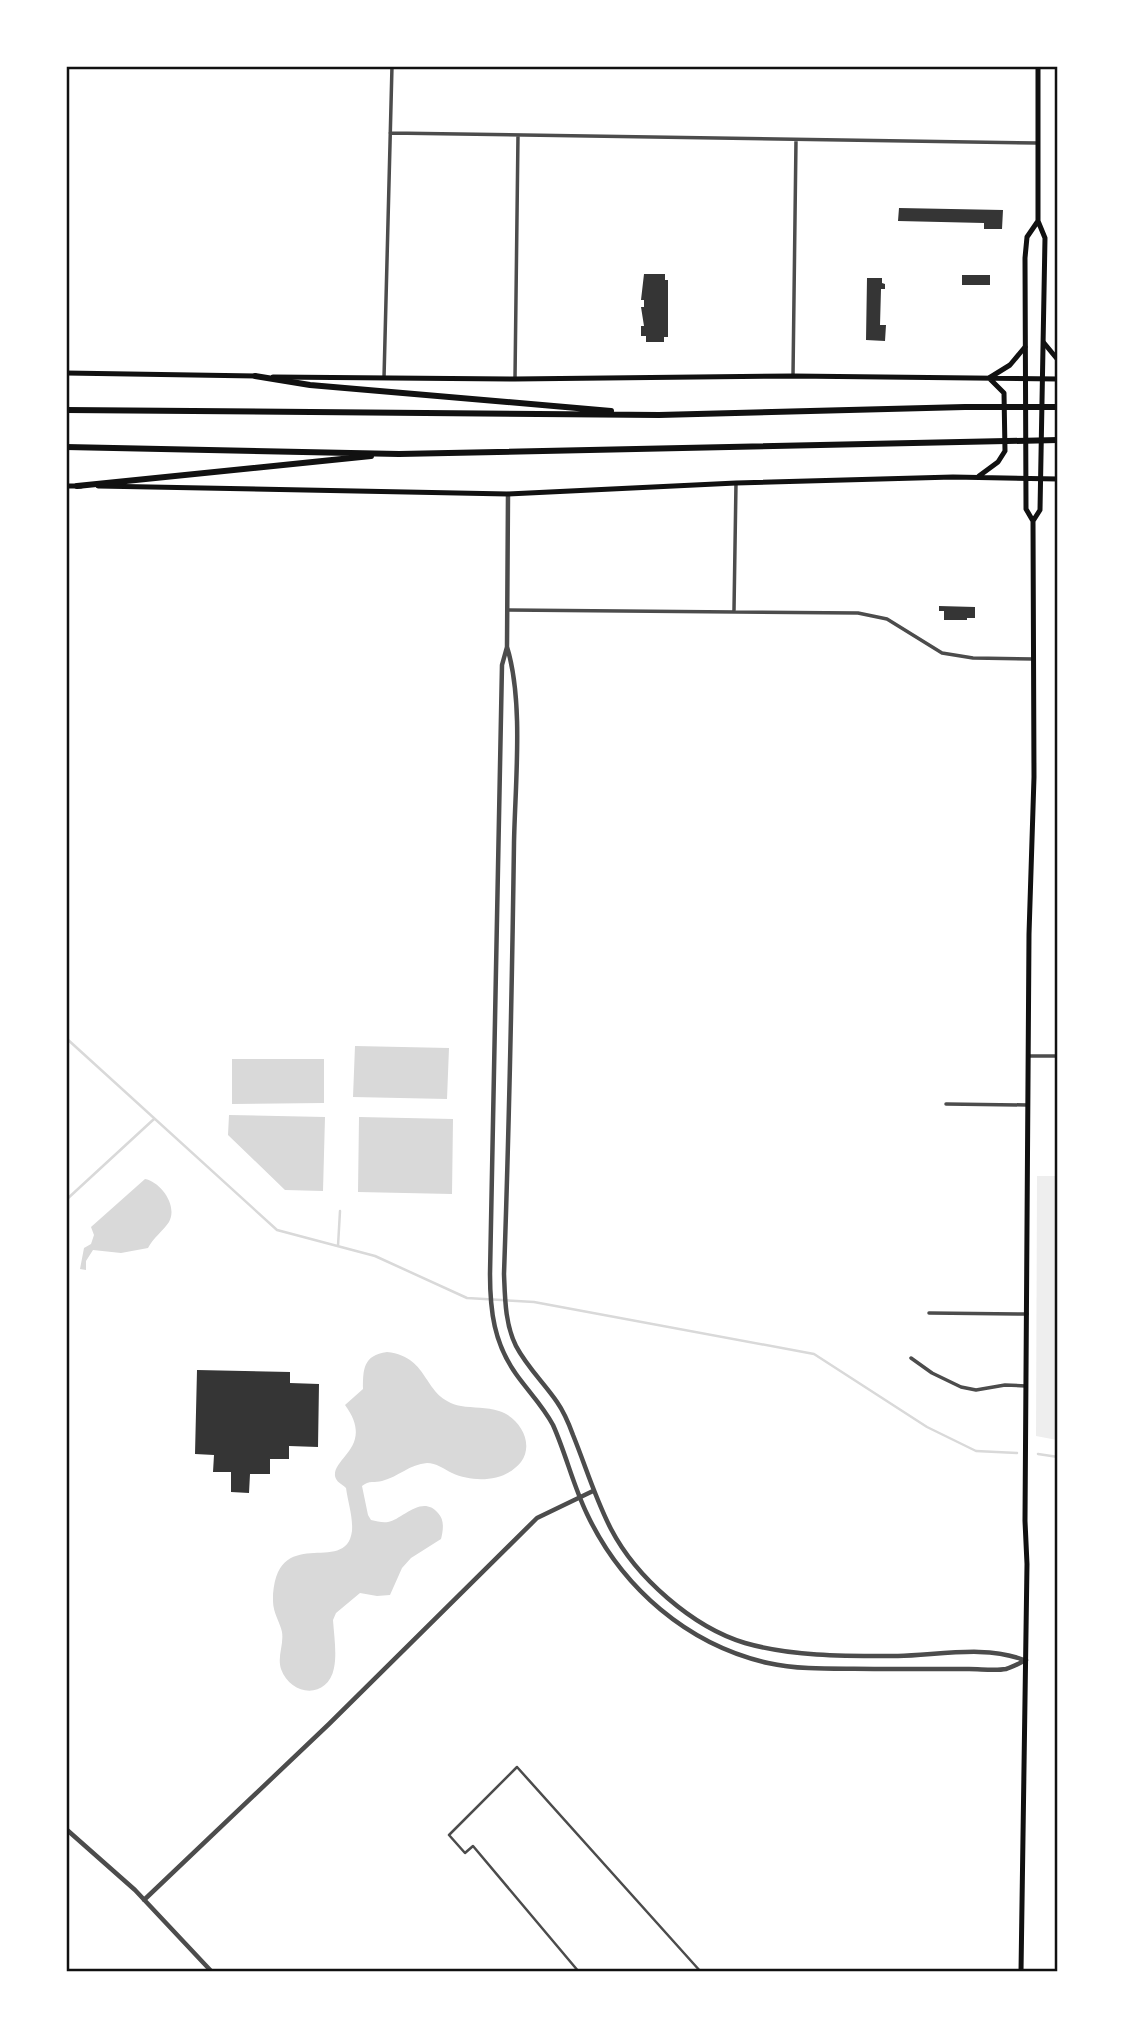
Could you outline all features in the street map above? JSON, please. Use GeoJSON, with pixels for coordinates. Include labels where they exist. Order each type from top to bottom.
{"type":"FeatureCollection","features":[{"type":"Feature","properties":{"kind":"highway"},"geometry":{"type":"LineString","coordinates":[[254,376],[310,385],[659,415]]}},
{"type":"Feature","properties":{"kind":"highway"},"geometry":{"type":"LineString","coordinates":[[66,410],[659,415],[1058,407]]}},
{"type":"Feature","properties":{"kind":"highway"},"geometry":{"type":"LineString","coordinates":[[66,447],[399,454],[1058,440]]}},
{"type":"Feature","properties":{"kind":"highway"},"geometry":{"type":"LineString","coordinates":[[77,486],[399,454]]}},
{"type":"Feature","properties":{"kind":"main road"},"geometry":{"type":"LineString","coordinates":[[1032,521],[1040,510],[1044,343],[1045,238],[1038,220],[1038,66]]}},
{"type":"Feature","properties":{"kind":"main road"},"geometry":{"type":"LineString","coordinates":[[1021,1972],[1026,1660],[1029,933],[1034,777],[1032,521],[1026,509],[1025,346],[1027,237],[1038,220]]}},
{"type":"Feature","properties":{"kind":"main road"},"geometry":{"type":"LineString","coordinates":[[1044,343],[1058,360]]}},
{"type":"Feature","properties":{"kind":"main road"},"geometry":{"type":"LineString","coordinates":[[989,378],[1010,365],[1025,346]]}},
{"type":"Feature","properties":{"kind":"main road"},"geometry":{"type":"LineString","coordinates":[[66,373],[515,379],[793,376],[1058,379]]}},
{"type":"Feature","properties":{"kind":"main road"},"geometry":{"type":"LineString","coordinates":[[977,477],[998,462],[1005,450],[1006,401],[1000,387],[989,378]]}},
{"type":"Feature","properties":{"kind":"main road"},"geometry":{"type":"LineString","coordinates":[[66,486],[508,494],[736,483],[977,477],[1058,479]]}},
{"type":"Feature","properties":{"kind":"street"},"geometry":{"type":"LineString","coordinates":[[384,378],[392,66]]}},
{"type":"Feature","properties":{"kind":"street"},"geometry":{"type":"LineString","coordinates":[[390,133],[1037,143]]}},
{"type":"Feature","properties":{"kind":"street"},"geometry":{"type":"LineString","coordinates":[[515,379],[518,135]]}},
{"type":"Feature","properties":{"kind":"street"},"geometry":{"type":"LineString","coordinates":[[793,376],[796,139]]}},
{"type":"Feature","properties":{"kind":"street"},"geometry":{"type":"LineString","coordinates":[[734,611],[736,483]]}},
{"type":"Feature","properties":{"kind":"street"},"geometry":{"type":"LineString","coordinates":[[508,494],[507,646],[502,665],[490,1274],[490,1304],[494,1329],[502,1352],[550,1419],[587,1516],[620,1569],[639,1592],[699,1638],[768,1663],[795,1666],[1007,1669],[1026,1660]]}},
{"type":"Feature","properties":{"kind":"street"},"geometry":{"type":"LineString","coordinates":[[507,610],[858,613],[887,619],[942,653],[964,657],[1034,659]]}},
{"type":"Feature","properties":{"kind":"street"},"geometry":{"type":"LineString","coordinates":[[507,646],[513,666],[516,707],[513,986],[504,1274],[509,1326],[516,1345],[558,1404],[574,1438],[593,1491],[622,1547],[648,1579],[689,1613],[745,1643],[788,1651],[845,1654],[1006,1653],[1026,1660]]}},
{"type":"Feature","properties":{"kind":"street"},"geometry":{"type":"LineString","coordinates":[[1029,1056],[1058,1056]]}},
{"type":"Feature","properties":{"kind":"street"},"geometry":{"type":"LineString","coordinates":[[946,1104],[1029,1105]]}},
{"type":"Feature","properties":{"kind":"street"},"geometry":{"type":"LineString","coordinates":[[929,1313],[1027,1314]]}},
{"type":"Feature","properties":{"kind":"street"},"geometry":{"type":"LineString","coordinates":[[911,1358],[932,1373],[961,1387],[976,1390],[1005,1385],[1028,1386]]}},
{"type":"Feature","properties":{"kind":"street"},"geometry":{"type":"LineString","coordinates":[[144,1899],[329,1724],[537,1518],[593,1491]]}},
{"type":"Feature","properties":{"kind":"street"},"geometry":{"type":"LineString","coordinates":[[579,1972],[473,1846],[464,1853],[449,1835],[517,1767],[701,1972]]}},
{"type":"Feature","properties":{"kind":"street"},"geometry":{"type":"LineString","coordinates":[[66,1829],[144,1899],[212,1972]]}},
{"type":"Feature","properties":{"kind":"shaded area"},"geometry":{"type":"Polygon","coordinates":[[[355,1046],[449,1048],[447,1099],[353,1097],[355,1046]]]}},
{"type":"Feature","properties":{"kind":"shaded area"},"geometry":{"type":"Polygon","coordinates":[[[232,1059],[324,1059],[324,1103],[232,1104],[232,1059]]]}},
{"type":"Feature","properties":{"kind":"shaded area"},"geometry":{"type":"Polygon","coordinates":[[[229,1115],[325,1117],[323,1191],[285,1190],[228,1135],[229,1115]]]}},
{"type":"Feature","properties":{"kind":"shaded area"},"geometry":{"type":"Polygon","coordinates":[[[359,1117],[453,1119],[452,1194],[358,1192],[359,1117]]]}},
{"type":"Feature","properties":{"kind":"shaded area"},"geometry":{"type":"Polygon","coordinates":[[[1037,1176],[1057,1176],[1057,1440],[1036,1436],[1037,1176]]]}},
{"type":"Feature","properties":{"kind":"shaded area"},"geometry":{"type":"Polygon","coordinates":[[[145,1179],[157,1185],[170,1202],[169,1222],[148,1248],[121,1253],[93,1250],[86,1261],[86,1270],[80,1269],[84,1248],[91,1244],[94,1235],[91,1227],[145,1179]]]}},
{"type":"Feature","properties":{"kind":"shaded area"},"geometry":{"type":"Polygon","coordinates":[[[387,1352],[412,1361],[439,1395],[448,1402],[494,1410],[513,1419],[523,1432],[525,1455],[507,1474],[489,1479],[461,1476],[427,1463],[362,1486],[371,1520],[388,1522],[413,1509],[426,1506],[432,1508],[442,1519],[441,1539],[411,1558],[402,1568],[390,1595],[360,1593],[336,1613],[333,1620],[334,1668],[325,1685],[309,1691],[293,1685],[281,1669],[282,1632],[273,1601],[276,1577],[285,1563],[297,1556],[337,1550],[347,1544],[352,1531],[352,1520],[346,1488],[335,1476],[336,1469],[351,1449],[356,1431],[345,1405],[363,1389],[364,1370],[369,1360],[387,1352]]]}},
{"type":"Feature","properties":{"kind":"building"},"geometry":{"type":"Polygon","coordinates":[[[899,208],[1003,210],[1002,229],[984,229],[984,223],[898,221],[899,208]]]}},
{"type":"Feature","properties":{"kind":"building"},"geometry":{"type":"Polygon","coordinates":[[[644,274],[665,274],[665,280],[668,280],[668,337],[664,337],[664,342],[646,342],[646,336],[641,336],[641,326],[644,326],[641,307],[644,307],[644,300],[641,300],[644,274]]]}},
{"type":"Feature","properties":{"kind":"building"},"geometry":{"type":"Polygon","coordinates":[[[962,275],[990,275],[990,285],[962,285],[962,275]]]}},
{"type":"Feature","properties":{"kind":"building"},"geometry":{"type":"Polygon","coordinates":[[[867,278],[882,278],[882,283],[885,284],[885,289],[881,289],[880,325],[886,325],[885,341],[866,340],[867,278]]]}},
{"type":"Feature","properties":{"kind":"building"},"geometry":{"type":"Polygon","coordinates":[[[939,606],[975,607],[975,618],[944,620],[944,611],[939,611],[939,606]]]}},
{"type":"Feature","properties":{"kind":"building"},"geometry":{"type":"Polygon","coordinates":[[[197,1370],[290,1372],[290,1383],[319,1384],[318,1447],[289,1446],[289,1459],[270,1459],[270,1474],[250,1474],[249,1493],[231,1492],[231,1472],[213,1472],[214,1455],[195,1454],[197,1370]]]}},
{"type":"Feature","properties":{"kind":"waterway"},"geometry":{"type":"LineString","coordinates":[[66,1038],[277,1230],[375,1256],[467,1298],[534,1302],[814,1354],[927,1427],[976,1451],[1017,1453]]}},
{"type":"Feature","properties":{"kind":"waterway"},"geometry":{"type":"LineString","coordinates":[[66,1200],[154,1119]]}},
{"type":"Feature","properties":{"kind":"waterway"},"geometry":{"type":"LineString","coordinates":[[338,1246],[340,1211]]}},
{"type":"Feature","properties":{"kind":"waterway"},"geometry":{"type":"LineString","coordinates":[[1038,1454],[1058,1457]]}}]}
